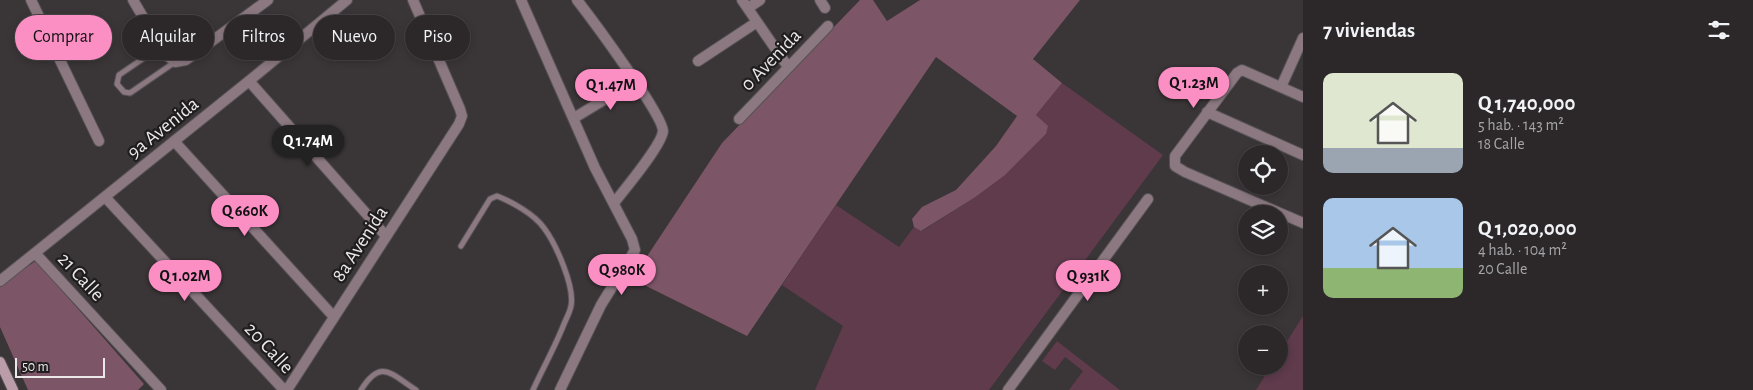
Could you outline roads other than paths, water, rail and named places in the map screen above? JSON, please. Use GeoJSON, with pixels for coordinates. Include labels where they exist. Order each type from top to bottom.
{"type":"FeatureCollection","features":[{"type":"Feature","properties":{"kind":"main road"},"geometry":{"type":"LineString","coordinates":[[0,362],[13,390]]}},
{"type":"Feature","properties":{"kind":"street"},"geometry":{"type":"LineString","coordinates":[[31,0],[99,141]]}},
{"type":"Feature","properties":{"kind":"street"},"geometry":{"type":"LineString","coordinates":[[133,0],[142,15]]}},
{"type":"Feature","properties":{"kind":"street"},"geometry":{"type":"LineString","coordinates":[[174,62],[186,60],[268,0]]}},
{"type":"Feature","properties":{"kind":"street","name":"9a Avenida"},"geometry":{"type":"LineString","coordinates":[[0,281],[347,0]]}},
{"type":"Feature","properties":{"kind":"street","name":"8a Avenida"},"geometry":{"type":"LineString","coordinates":[[286,390],[459,124],[462,116],[413,0]]}},
{"type":"Feature","properties":{"kind":"street"},"geometry":{"type":"LineString","coordinates":[[522,0],[595,168],[632,239],[635,250],[601,305],[560,390]]}},
{"type":"Feature","properties":{"kind":"street"},"geometry":{"type":"LineString","coordinates":[[577,0],[635,81],[660,121],[663,131],[660,140],[648,158],[614,203]]}},
{"type":"Feature","properties":{"kind":"street"},"geometry":{"type":"LineString","coordinates":[[760,0],[745,4],[788,67]]}},
{"type":"Feature","properties":{"kind":"street"},"geometry":{"type":"LineString","coordinates":[[698,61],[757,22]]}},
{"type":"Feature","properties":{"kind":"street","name":"0 Avenida"},"geometry":{"type":"LineString","coordinates":[[739,119],[828,26]]}},
{"type":"Feature","properties":{"kind":"street"},"geometry":{"type":"LineString","coordinates":[[1281,87],[1303,38]]}},
{"type":"Feature","properties":{"kind":"street"},"geometry":{"type":"LineString","coordinates":[[1303,97],[1242,70],[1237,73],[1175,156],[1175,166],[1185,172],[1303,224]]}},
{"type":"Feature","properties":{"kind":"street"},"geometry":{"type":"LineString","coordinates":[[249,81],[386,236]]}},
{"type":"Feature","properties":{"kind":"street"},"geometry":{"type":"LineString","coordinates":[[574,118],[635,81]]}},
{"type":"Feature","properties":{"kind":"street"},"geometry":{"type":"LineString","coordinates":[[1207,112],[1303,155]]}},
{"type":"Feature","properties":{"kind":"street"},"geometry":{"type":"LineString","coordinates":[[174,141],[334,317]]}},
{"type":"Feature","properties":{"kind":"street","name":"20 Calle"},"geometry":{"type":"LineString","coordinates":[[105,197],[286,390]]}},
{"type":"Feature","properties":{"kind":"street"},"geometry":{"type":"LineString","coordinates":[[1008,390],[1148,199]]}},
{"type":"Feature","properties":{"kind":"street","name":"21 Calle"},"geometry":{"type":"LineString","coordinates":[[35,253],[161,390]]}},
{"type":"Feature","properties":{"kind":"lane"},"geometry":{"type":"LineString","coordinates":[[141,60],[119,75],[117,84],[124,92],[130,92],[174,62]]}},
{"type":"Feature","properties":{"kind":"lane"},"geometry":{"type":"LineString","coordinates":[[461,246],[490,199],[497,196],[510,201],[544,227],[560,258],[572,290],[571,306],[559,338],[533,390]]}},
{"type":"Feature","properties":{"kind":"lane"},"geometry":{"type":"LineString","coordinates":[[361,390],[372,374],[379,371],[387,372],[416,390]]}}]}
